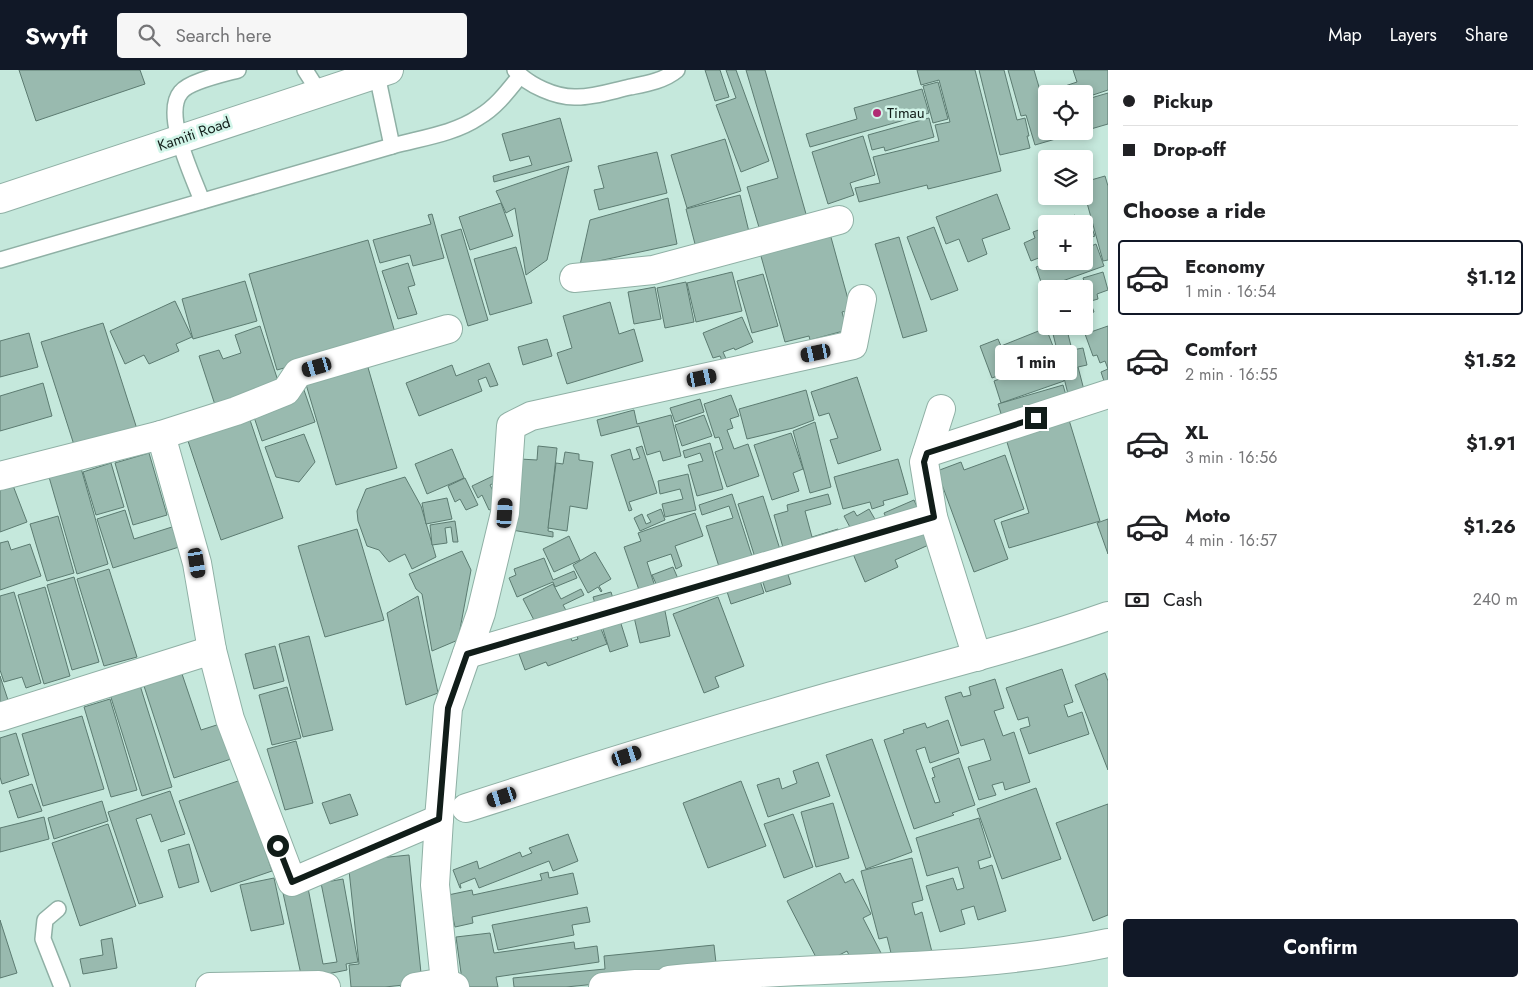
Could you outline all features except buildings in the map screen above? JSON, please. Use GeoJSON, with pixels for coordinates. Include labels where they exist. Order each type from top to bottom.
{"type":"FeatureCollection","features":[{"type":"Feature","properties":{"kind":"street","name":"Kamiti Road"},"geometry":{"type":"LineString","coordinates":[[0,199],[178,139],[312,81],[380,71]]}},
{"type":"Feature","properties":{"kind":"street"},"geometry":{"type":"LineString","coordinates":[[574,278],[653,270],[839,220]]}},
{"type":"Feature","properties":{"kind":"street"},"geometry":{"type":"LineString","coordinates":[[415,987],[450,984],[435,885],[448,708],[481,613],[505,513],[511,426],[531,416],[853,345],[862,299]]}},
{"type":"Feature","properties":{"kind":"street"},"geometry":{"type":"LineString","coordinates":[[0,476],[161,435],[236,411],[286,391],[298,372],[448,329]]}},
{"type":"Feature","properties":{"kind":"street"},"geometry":{"type":"LineString","coordinates":[[927,453],[1108,394]]}},
{"type":"Feature","properties":{"kind":"street"},"geometry":{"type":"LineString","coordinates":[[940,408],[924,462],[934,517],[977,657]]}},
{"type":"Feature","properties":{"kind":"street"},"geometry":{"type":"LineString","coordinates":[[161,435],[197,563],[212,650],[230,719],[292,882],[439,819]]}},
{"type":"Feature","properties":{"kind":"street"},"geometry":{"type":"LineString","coordinates":[[467,654],[934,517]]}},
{"type":"Feature","properties":{"kind":"street"},"geometry":{"type":"LineString","coordinates":[[466,808],[645,751],[832,696],[977,657],[1108,616]]}},
{"type":"Feature","properties":{"kind":"street"},"geometry":{"type":"LineString","coordinates":[[0,717],[212,650]]}},
{"type":"Feature","properties":{"kind":"street"},"geometry":{"type":"LineString","coordinates":[[668,987],[669,980],[713,981],[948,976],[1108,943]]}},
{"type":"Feature","properties":{"kind":"street"},"geometry":{"type":"LineString","coordinates":[[603,987],[636,984],[660,984],[661,987]]}},
{"type":"Feature","properties":{"kind":"street"},"geometry":{"type":"LineString","coordinates":[[218,987],[319,985],[326,987]]}},
{"type":"Feature","properties":{"kind":"lane"},"geometry":{"type":"LineString","coordinates":[[202,201],[178,139],[175,103],[182,91],[196,83],[238,70]]}},
{"type":"Feature","properties":{"kind":"lane"},"geometry":{"type":"LineString","coordinates":[[0,260],[452,130],[468,124],[481,116],[500,100],[517,73],[533,85],[575,98],[592,96],[652,82],[677,70]]}},
{"type":"Feature","properties":{"kind":"lane"},"geometry":{"type":"LineString","coordinates":[[380,71],[392,146]]}},
{"type":"Feature","properties":{"kind":"lane"},"geometry":{"type":"LineString","coordinates":[[58,909],[45,920],[43,938],[62,987]]}},
{"type":"Feature","properties":{"kind":"place","name":"Timau"},"geometry":{"type":"Point","coordinates":[877,113]}},
{"type":"Feature","properties":{"kind":"route"},"geometry":{"type":"LineString","coordinates":[[278,846],[292,882],[439,819],[448,708],[467,654],[934,517],[924,462],[927,453],[1036,418]]}}]}
